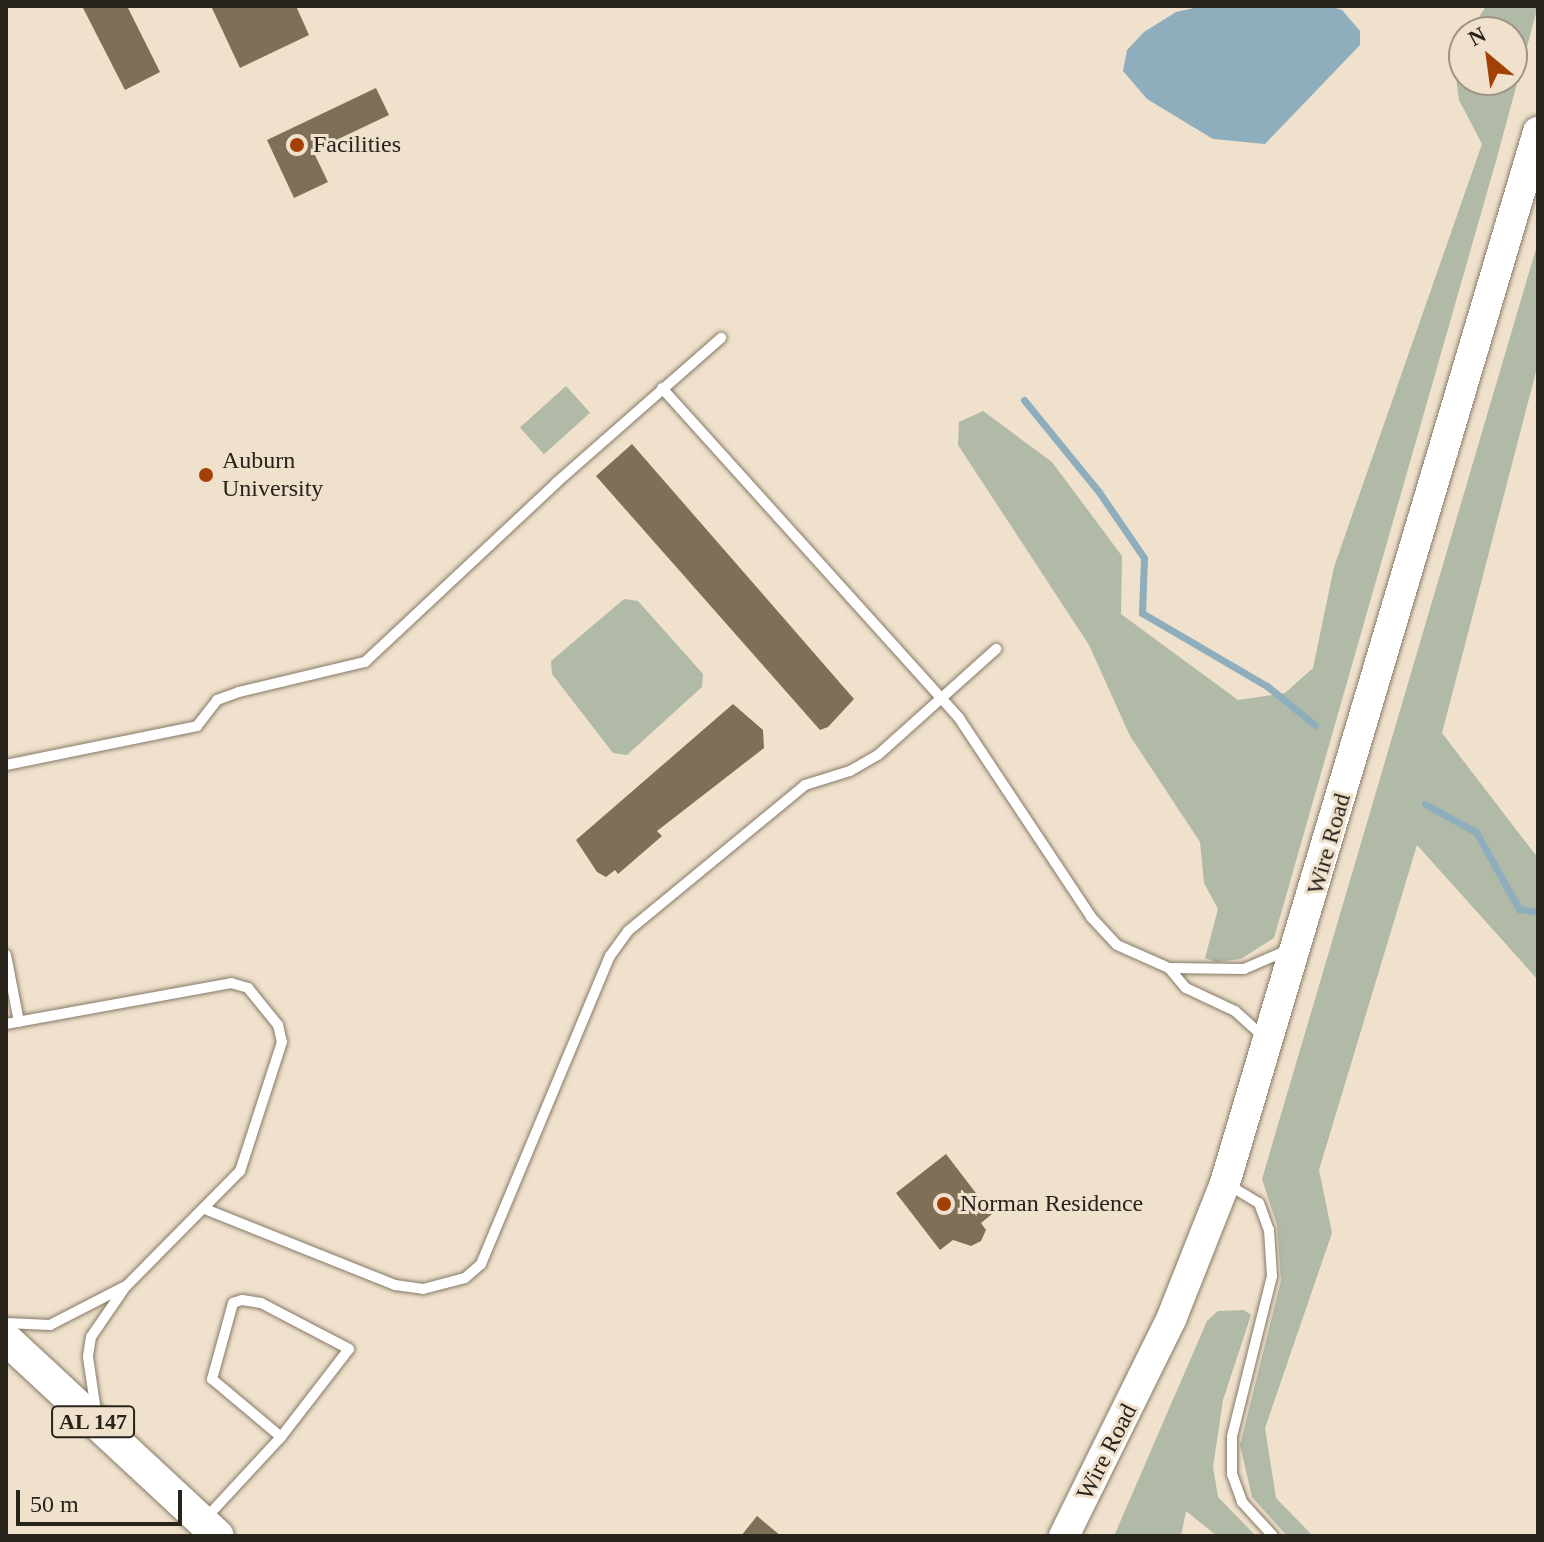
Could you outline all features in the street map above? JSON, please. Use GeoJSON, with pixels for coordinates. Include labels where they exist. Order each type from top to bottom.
{"type":"FeatureCollection","features":[{"type":"Feature","properties":{"kind":"main road","name":"AL 147"},"geometry":{"type":"LineString","coordinates":[[6,1339],[210,1529]]}},
{"type":"Feature","properties":{"kind":"street","name":"Wire Road"},"geometry":{"type":"LineString","coordinates":[[1064,1536],[1172,1317],[1225,1183],[1299,945],[1538,132]]}},
{"type":"Feature","properties":{"kind":"lane"},"geometry":{"type":"LineString","coordinates":[[6,765],[197,726],[217,700],[365,662],[662,388],[721,338]]}},
{"type":"Feature","properties":{"kind":"lane"},"geometry":{"type":"LineString","coordinates":[[662,388],[988,756],[1091,917],[1117,945],[1169,968],[1244,969],[1299,945]]}},
{"type":"Feature","properties":{"kind":"lane"},"geometry":{"type":"LineString","coordinates":[[205,1209],[395,1285],[423,1289],[465,1278],[481,1264],[610,956],[628,931],[805,785],[850,771],[878,755],[996,649]]}},
{"type":"Feature","properties":{"kind":"lane"},"geometry":{"type":"LineString","coordinates":[[6,955],[19,1022]]}},
{"type":"Feature","properties":{"kind":"lane"},"geometry":{"type":"LineString","coordinates":[[1169,968],[1186,988],[1235,1011],[1270,1042]]}},
{"type":"Feature","properties":{"kind":"lane"},"geometry":{"type":"LineString","coordinates":[[6,1024],[231,983],[248,988],[278,1025],[282,1042],[248,1155],[205,1209],[126,1286],[89,1347],[100,1429]]}},
{"type":"Feature","properties":{"kind":"lane"},"geometry":{"type":"LineString","coordinates":[[1225,1183],[1259,1203],[1269,1230],[1272,1276],[1232,1437],[1232,1474],[1242,1502],[1273,1536]]}},
{"type":"Feature","properties":{"kind":"lane"},"geometry":{"type":"LineString","coordinates":[[6,1323],[50,1325],[126,1286]]}},
{"type":"Feature","properties":{"kind":"lane"},"geometry":{"type":"LineString","coordinates":[[210,1529],[349,1349],[261,1303],[242,1300],[233,1303],[212,1379],[281,1437]]}},
{"type":"Feature","properties":{"kind":"green space"},"geometry":{"type":"Polygon","coordinates":[[[1486,6],[1538,6],[1528,43],[1528,16],[1480,16],[1486,6]]]}},
{"type":"Feature","properties":{"kind":"green space"},"geometry":{"type":"Polygon","coordinates":[[[1458,96],[1514,96],[1274,938],[1241,959],[1216,962],[1205,958],[1218,909],[1204,883],[1200,842],[1130,736],[1089,645],[958,445],[959,422],[983,411],[1052,462],[1122,556],[1121,614],[1238,700],[1285,693],[1313,668],[1334,567],[1482,144],[1458,96]]]}},
{"type":"Feature","properties":{"kind":"green space"},"geometry":{"type":"Polygon","coordinates":[[[1538,242],[1538,364],[1442,733],[1538,858],[1538,980],[1417,845],[1319,1170],[1332,1233],[1265,1428],[1276,1498],[1313,1536],[1287,1536],[1252,1497],[1240,1445],[1281,1280],[1277,1225],[1262,1179],[1538,242]]]}},
{"type":"Feature","properties":{"kind":"green space"},"geometry":{"type":"Polygon","coordinates":[[[566,386],[590,413],[544,454],[520,427],[566,386]]]}},
{"type":"Feature","properties":{"kind":"green space"},"geometry":{"type":"Polygon","coordinates":[[[624,599],[638,601],[703,674],[702,687],[627,755],[613,753],[552,674],[551,661],[624,599]]]}},
{"type":"Feature","properties":{"kind":"green space"},"geometry":{"type":"Polygon","coordinates":[[[1244,1310],[1251,1315],[1223,1400],[1213,1467],[1218,1497],[1256,1536],[1217,1536],[1186,1511],[1181,1536],[1114,1536],[1207,1321],[1218,1311],[1244,1310]]]}},
{"type":"Feature","properties":{"kind":"water"},"geometry":{"type":"Polygon","coordinates":[[[1203,6],[1329,6],[1342,10],[1360,31],[1360,45],[1265,144],[1213,139],[1147,99],[1123,71],[1127,50],[1144,32],[1176,12],[1203,6]]]}},
{"type":"Feature","properties":{"kind":"building"},"geometry":{"type":"Polygon","coordinates":[[[82,6],[127,6],[160,72],[125,90],[82,6]]]}},
{"type":"Feature","properties":{"kind":"building"},"geometry":{"type":"Polygon","coordinates":[[[211,6],[296,6],[309,35],[240,68],[211,6]]]}},
{"type":"Feature","properties":{"kind":"building","name":"Facilities"},"geometry":{"type":"Polygon","coordinates":[[[376,88],[389,115],[313,151],[328,182],[294,198],[267,140],[376,88]]]}},
{"type":"Feature","properties":{"kind":"building"},"geometry":{"type":"Polygon","coordinates":[[[632,444],[854,699],[828,727],[820,730],[596,476],[632,444]]]}},
{"type":"Feature","properties":{"kind":"building"},"geometry":{"type":"Polygon","coordinates":[[[733,704],[763,730],[764,748],[657,831],[662,836],[618,874],[615,870],[606,877],[597,872],[576,840],[733,704]]]}},
{"type":"Feature","properties":{"kind":"building","name":"Norman Residence"},"geometry":{"type":"Polygon","coordinates":[[[946,1154],[992,1214],[981,1223],[986,1230],[981,1241],[971,1246],[953,1240],[940,1250],[896,1193],[946,1154]]]}},
{"type":"Feature","properties":{"kind":"building"},"geometry":{"type":"Polygon","coordinates":[[[757,1516],[781,1536],[741,1536],[757,1516]]]}},
{"type":"Feature","properties":{"kind":"waterway"},"geometry":{"type":"LineString","coordinates":[[1024,400],[1099,492],[1144,558],[1142,613],[1267,686],[1315,725]]}},
{"type":"Feature","properties":{"kind":"waterway"},"geometry":{"type":"LineString","coordinates":[[1425,804],[1476,832],[1519,909],[1538,912]]}},
{"type":"Feature","properties":{"kind":"place","name":"Facilities"},"geometry":{"type":"Point","coordinates":[297,145]}},
{"type":"Feature","properties":{"kind":"place","name":"Auburn University"},"geometry":{"type":"Point","coordinates":[206,475]}},
{"type":"Feature","properties":{"kind":"place","name":"Norman Residence"},"geometry":{"type":"Point","coordinates":[944,1204]}}]}
